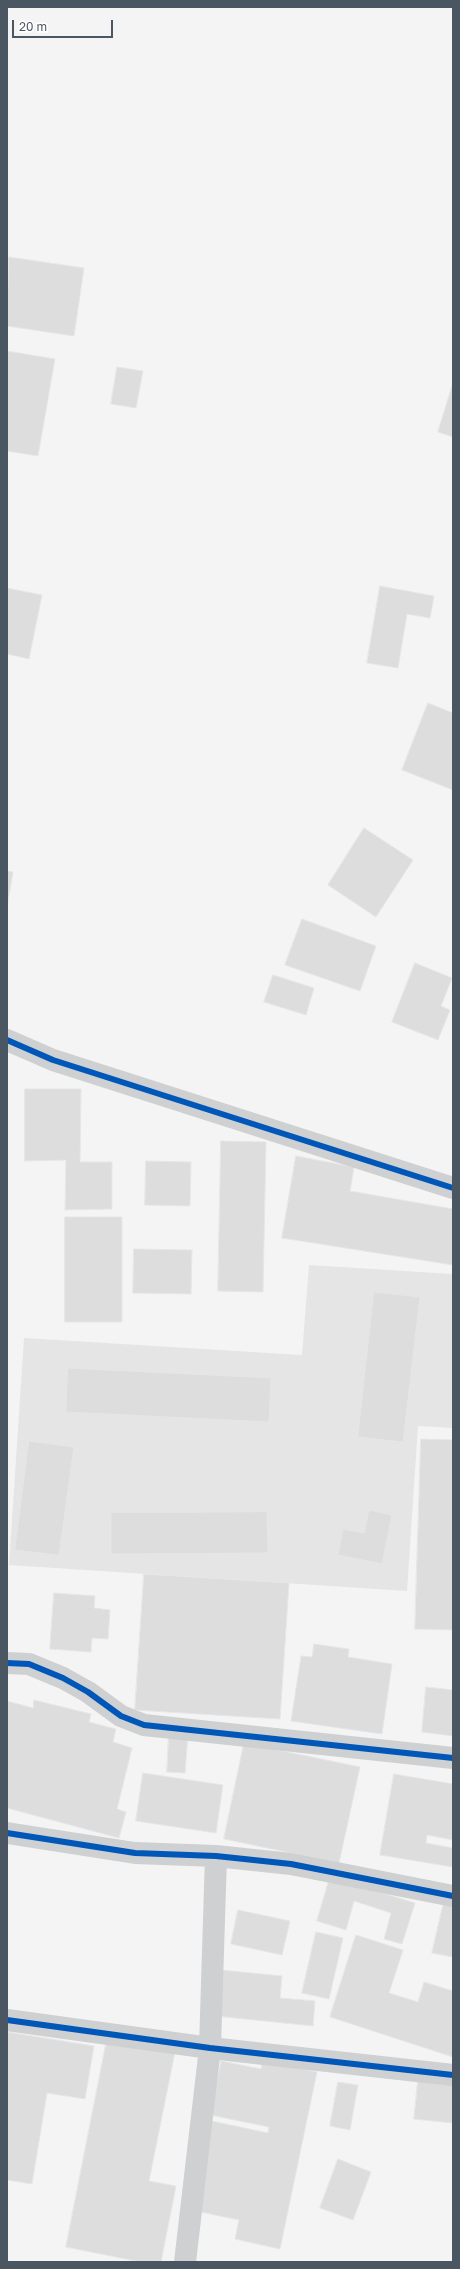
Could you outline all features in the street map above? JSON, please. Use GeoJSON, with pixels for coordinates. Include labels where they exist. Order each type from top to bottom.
{"type":"FeatureCollection","features":[{"type":"Feature","properties":{"kind":"street"},"geometry":{"type":"LineString","coordinates":[[7,1040],[54,1060],[453,1188]]}},
{"type":"Feature","properties":{"kind":"street"},"geometry":{"type":"LineString","coordinates":[[7,1663],[29,1664],[64,1678],[88,1692],[121,1716],[144,1725],[453,1758]]}},
{"type":"Feature","properties":{"kind":"street"},"geometry":{"type":"LineString","coordinates":[[7,1833],[135,1853],[216,1856],[291,1864],[453,1896]]}},
{"type":"Feature","properties":{"kind":"street"},"geometry":{"type":"LineString","coordinates":[[184,2262],[210,2048],[216,1856]]}},
{"type":"Feature","properties":{"kind":"street"},"geometry":{"type":"LineString","coordinates":[[7,2020],[210,2048],[453,2075]]}},
{"type":"Feature","properties":{"kind":"shaded area"},"geometry":{"type":"Polygon","coordinates":[[[309,1265],[453,1274],[453,1428],[418,1426],[407,1591],[9,1565],[24,1338],[302,1355],[309,1265]]]}},
{"type":"Feature","properties":{"kind":"building"},"geometry":{"type":"Polygon","coordinates":[[[9,257],[84,268],[74,336],[7,326],[9,257]]]}},
{"type":"Feature","properties":{"kind":"building"},"geometry":{"type":"Polygon","coordinates":[[[7,351],[55,359],[38,456],[7,451],[7,351]]]}},
{"type":"Feature","properties":{"kind":"building"},"geometry":{"type":"Polygon","coordinates":[[[117,367],[143,371],[136,408],[111,404],[117,367]]]}},
{"type":"Feature","properties":{"kind":"building"},"geometry":{"type":"Polygon","coordinates":[[[453,383],[453,437],[438,432],[453,383]]]}},
{"type":"Feature","properties":{"kind":"building"},"geometry":{"type":"Polygon","coordinates":[[[380,586],[434,596],[430,618],[407,614],[398,668],[367,663],[380,586]]]}},
{"type":"Feature","properties":{"kind":"building"},"geometry":{"type":"Polygon","coordinates":[[[7,588],[42,595],[29,659],[7,654],[7,588]]]}},
{"type":"Feature","properties":{"kind":"building"},"geometry":{"type":"Polygon","coordinates":[[[428,703],[453,713],[453,790],[402,770],[428,703]]]}},
{"type":"Feature","properties":{"kind":"building"},"geometry":{"type":"Polygon","coordinates":[[[364,828],[413,860],[376,917],[328,885],[364,828]]]}},
{"type":"Feature","properties":{"kind":"building"},"geometry":{"type":"Polygon","coordinates":[[[7,871],[13,872],[7,907],[7,871]]]}},
{"type":"Feature","properties":{"kind":"building"},"geometry":{"type":"Polygon","coordinates":[[[302,919],[376,946],[360,991],[285,965],[302,919]]]}},
{"type":"Feature","properties":{"kind":"building"},"geometry":{"type":"Polygon","coordinates":[[[415,963],[452,978],[441,1006],[450,1010],[438,1040],[392,1022],[415,963]]]}},
{"type":"Feature","properties":{"kind":"building"},"geometry":{"type":"Polygon","coordinates":[[[273,975],[314,988],[306,1015],[264,1002],[273,975]]]}},
{"type":"Feature","properties":{"kind":"building"},"geometry":{"type":"Polygon","coordinates":[[[25,1089],[81,1089],[80,1162],[112,1162],[112,1209],[65,1210],[66,1160],[25,1161],[25,1089]]]}},
{"type":"Feature","properties":{"kind":"building"},"geometry":{"type":"Polygon","coordinates":[[[221,1141],[266,1142],[263,1292],[218,1291],[221,1141]]]}},
{"type":"Feature","properties":{"kind":"building"},"geometry":{"type":"Polygon","coordinates":[[[296,1156],[354,1167],[350,1191],[453,1209],[453,1265],[282,1238],[296,1156]]]}},
{"type":"Feature","properties":{"kind":"building"},"geometry":{"type":"Polygon","coordinates":[[[146,1161],[191,1162],[190,1206],[145,1205],[146,1161]]]}},
{"type":"Feature","properties":{"kind":"building"},"geometry":{"type":"Polygon","coordinates":[[[65,1217],[122,1217],[122,1322],[65,1322],[65,1217]]]}},
{"type":"Feature","properties":{"kind":"building"},"geometry":{"type":"Polygon","coordinates":[[[134,1249],[192,1250],[191,1294],[133,1293],[134,1249]]]}},
{"type":"Feature","properties":{"kind":"building"},"geometry":{"type":"Polygon","coordinates":[[[374,1292],[420,1297],[403,1442],[358,1437],[374,1292]]]}},
{"type":"Feature","properties":{"kind":"building"},"geometry":{"type":"Polygon","coordinates":[[[68,1368],[271,1378],[269,1422],[66,1412],[68,1368]]]}},
{"type":"Feature","properties":{"kind":"building"},"geometry":{"type":"Polygon","coordinates":[[[421,1439],[453,1440],[453,1630],[415,1629],[421,1439]]]}},
{"type":"Feature","properties":{"kind":"building"},"geometry":{"type":"Polygon","coordinates":[[[29,1441],[74,1447],[59,1555],[15,1550],[29,1441]]]}},
{"type":"Feature","properties":{"kind":"building"},"geometry":{"type":"Polygon","coordinates":[[[369,1510],[392,1515],[382,1564],[338,1555],[343,1529],[364,1533],[369,1510]]]}},
{"type":"Feature","properties":{"kind":"building"},"geometry":{"type":"Polygon","coordinates":[[[267,1512],[268,1553],[111,1554],[111,1513],[267,1512]]]}},
{"type":"Feature","properties":{"kind":"building"},"geometry":{"type":"Polygon","coordinates":[[[144,1574],[289,1583],[280,1719],[135,1710],[144,1574]]]}},
{"type":"Feature","properties":{"kind":"building"},"geometry":{"type":"Polygon","coordinates":[[[54,1593],[95,1596],[94,1608],[110,1610],[108,1639],[92,1638],[91,1652],[50,1649],[54,1593]]]}},
{"type":"Feature","properties":{"kind":"building"},"geometry":{"type":"Polygon","coordinates":[[[314,1644],[349,1649],[348,1657],[392,1664],[382,1734],[291,1721],[301,1656],[312,1657],[314,1644]]]}},
{"type":"Feature","properties":{"kind":"building"},"geometry":{"type":"Polygon","coordinates":[[[426,1687],[453,1690],[453,1736],[422,1732],[426,1687]]]}},
{"type":"Feature","properties":{"kind":"building"},"geometry":{"type":"Polygon","coordinates":[[[34,1700],[91,1714],[89,1722],[116,1729],[113,1742],[132,1748],[117,1809],[126,1812],[119,1838],[7,1808],[7,1701],[33,1708],[34,1700]]]}},
{"type":"Feature","properties":{"kind":"building"},"geometry":{"type":"Polygon","coordinates":[[[169,1733],[188,1734],[185,1773],[167,1772],[169,1733]]]}},
{"type":"Feature","properties":{"kind":"building"},"geometry":{"type":"Polygon","coordinates":[[[244,1743],[360,1767],[339,1863],[224,1839],[244,1743]]]}},
{"type":"Feature","properties":{"kind":"building"},"geometry":{"type":"Polygon","coordinates":[[[143,1773],[223,1785],[216,1833],[136,1821],[143,1773]]]}},
{"type":"Feature","properties":{"kind":"building"},"geometry":{"type":"Polygon","coordinates":[[[394,1774],[453,1784],[453,1840],[427,1835],[426,1843],[453,1848],[453,1867],[380,1855],[394,1774]]]}},
{"type":"Feature","properties":{"kind":"building"},"geometry":{"type":"Polygon","coordinates":[[[330,1877],[415,1903],[402,1944],[384,1939],[391,1913],[354,1901],[346,1930],[317,1921],[330,1877]]]}},
{"type":"Feature","properties":{"kind":"building"},"geometry":{"type":"Polygon","coordinates":[[[445,1897],[453,1898],[453,1957],[432,1953],[445,1897]]]}},
{"type":"Feature","properties":{"kind":"building"},"geometry":{"type":"Polygon","coordinates":[[[238,1910],[290,1921],[282,1955],[231,1944],[238,1910]]]}},
{"type":"Feature","properties":{"kind":"building"},"geometry":{"type":"Polygon","coordinates":[[[316,1932],[343,1938],[329,1999],[302,1993],[316,1932]]]}},
{"type":"Feature","properties":{"kind":"building"},"geometry":{"type":"Polygon","coordinates":[[[356,1935],[403,1950],[389,1993],[418,2002],[424,1982],[453,1991],[453,2057],[330,2017],[356,1935]]]}},
{"type":"Feature","properties":{"kind":"building"},"geometry":{"type":"Polygon","coordinates":[[[221,1970],[282,1976],[280,1998],[315,2001],[313,2026],[216,2016],[221,1970]]]}},
{"type":"Feature","properties":{"kind":"building"},"geometry":{"type":"Polygon","coordinates":[[[7,2032],[94,2046],[85,2099],[47,2093],[32,2184],[7,2180],[7,2032]]]}},
{"type":"Feature","properties":{"kind":"building"},"geometry":{"type":"Polygon","coordinates":[[[107,2039],[175,2052],[149,2181],[176,2186],[161,2262],[141,2262],[66,2247],[107,2039]]]}},
{"type":"Feature","properties":{"kind":"building"},"geometry":{"type":"Polygon","coordinates":[[[262,2060],[317,2072],[280,2249],[235,2239],[239,2220],[196,2211],[207,2120],[268,2133],[269,2127],[210,2115],[221,2061],[261,2069],[262,2060]]]}},
{"type":"Feature","properties":{"kind":"building"},"geometry":{"type":"Polygon","coordinates":[[[418,2081],[453,2085],[453,2123],[414,2119],[418,2081]]]}},
{"type":"Feature","properties":{"kind":"building"},"geometry":{"type":"Polygon","coordinates":[[[338,2082],[358,2085],[350,2130],[330,2126],[338,2082]]]}},
{"type":"Feature","properties":{"kind":"building"},"geometry":{"type":"Polygon","coordinates":[[[338,2159],[371,2172],[353,2220],[320,2208],[338,2159]]]}},
{"type":"Feature","properties":{"kind":"cycle path"},"geometry":{"type":"LineString","coordinates":[[7,1040],[53,1060],[453,1188]]}},
{"type":"Feature","properties":{"kind":"cycle path"},"geometry":{"type":"LineString","coordinates":[[7,1663],[29,1664],[63,1678],[88,1692],[121,1716],[144,1725],[453,1758]]}},
{"type":"Feature","properties":{"kind":"cycle path"},"geometry":{"type":"LineString","coordinates":[[7,1833],[135,1853],[216,1856],[291,1864],[453,1896]]}},
{"type":"Feature","properties":{"kind":"cycle path"},"geometry":{"type":"LineString","coordinates":[[7,2020],[210,2048],[453,2075]]}}]}
